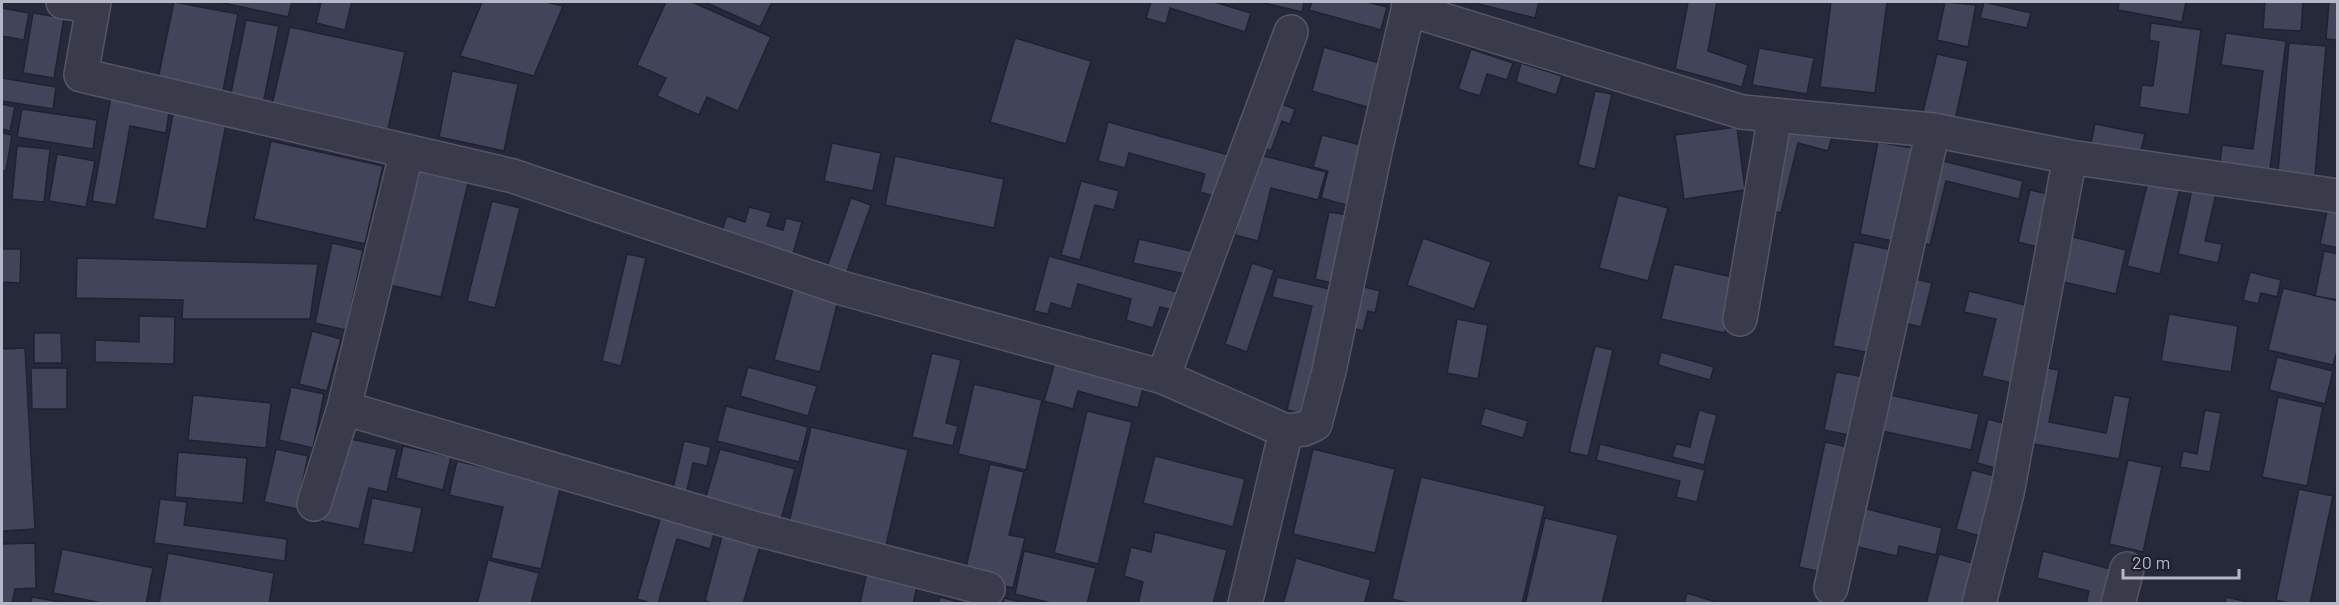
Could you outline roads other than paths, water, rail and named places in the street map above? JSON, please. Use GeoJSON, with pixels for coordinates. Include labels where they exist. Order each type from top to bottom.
{"type":"FeatureCollection","features":[{"type":"Feature","properties":{"kind":"street"},"geometry":{"type":"LineString","coordinates":[[84,3],[81,75],[513,176],[842,288],[1163,377],[1286,431],[1304,429],[1315,424],[1329,371],[1376,147],[1409,5],[1742,112],[1933,130],[2070,157],[2337,196]]}},
{"type":"Feature","properties":{"kind":"street"},"geometry":{"type":"LineString","coordinates":[[1163,377],[1291,32]]}},
{"type":"Feature","properties":{"kind":"street"},"geometry":{"type":"LineString","coordinates":[[1740,319],[1775,115]]}},
{"type":"Feature","properties":{"kind":"street"},"geometry":{"type":"LineString","coordinates":[[1831,588],[1933,130]]}},
{"type":"Feature","properties":{"kind":"street"},"geometry":{"type":"LineString","coordinates":[[314,504],[344,408],[407,151]]}},
{"type":"Feature","properties":{"kind":"street"},"geometry":{"type":"LineString","coordinates":[[1979,603],[2007,493],[2070,157]]}},
{"type":"Feature","properties":{"kind":"street"},"geometry":{"type":"LineString","coordinates":[[344,408],[760,530],[988,590]]}},
{"type":"Feature","properties":{"kind":"street"},"geometry":{"type":"LineString","coordinates":[[1245,603],[1286,431]]}},
{"type":"Feature","properties":{"kind":"street"},"geometry":{"type":"LineString","coordinates":[[2118,603],[2127,569]]}}]}
